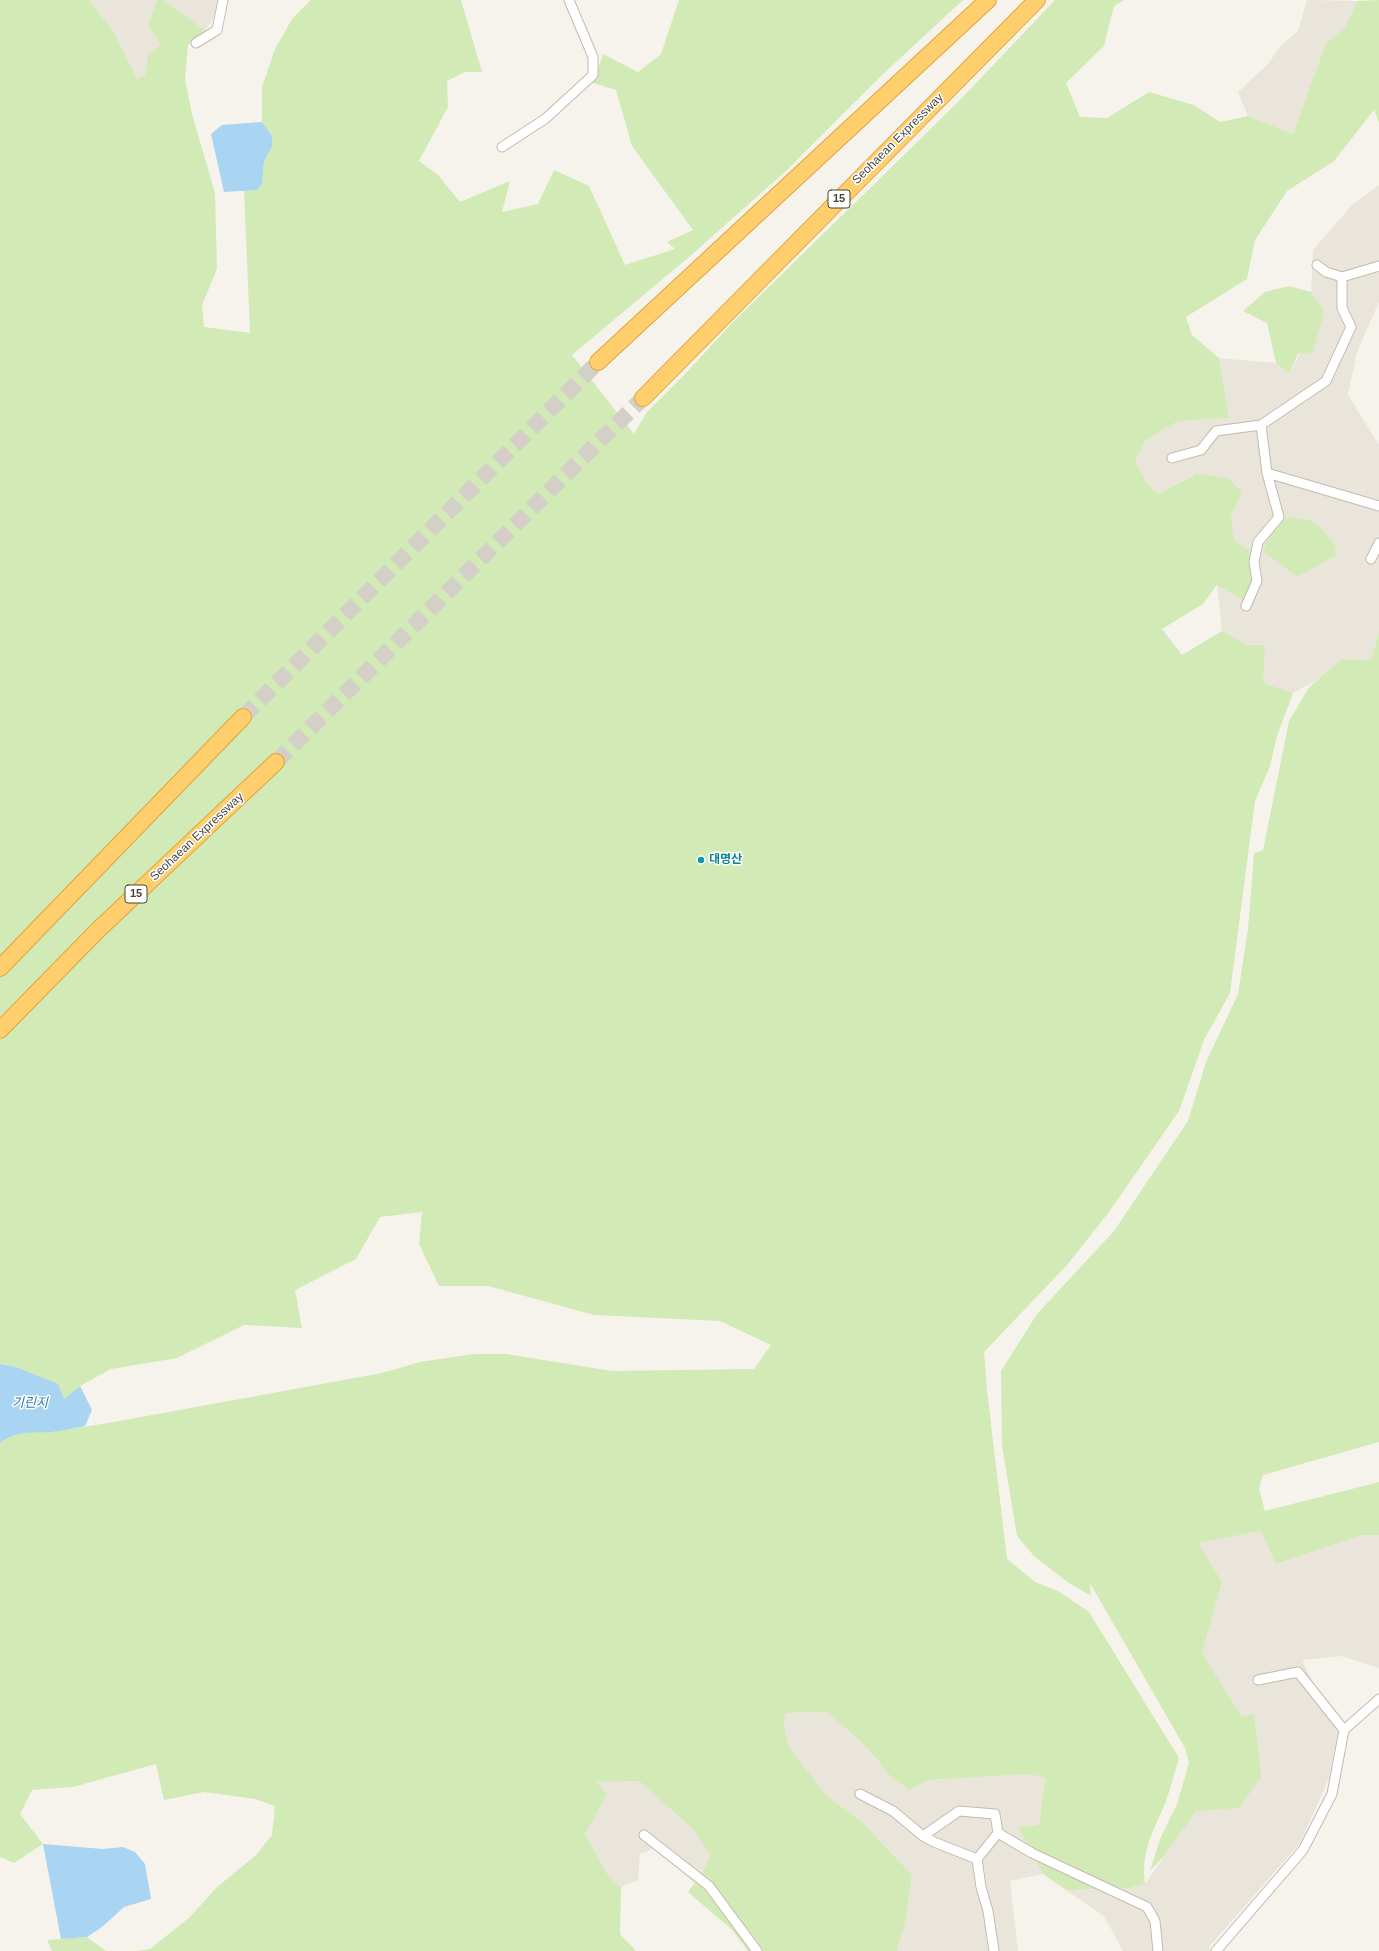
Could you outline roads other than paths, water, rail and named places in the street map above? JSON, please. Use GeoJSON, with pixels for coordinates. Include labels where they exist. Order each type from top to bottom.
{"type":"FeatureCollection","features":[{"type":"Feature","properties":{"kind":"highway"},"geometry":{"type":"LineString","coordinates":[[598,362],[988,0]]}},
{"type":"Feature","properties":{"kind":"highway","name":"Seohaean Expressway"},"geometry":{"type":"LineString","coordinates":[[642,398],[1037,0]]}},
{"type":"Feature","properties":{"kind":"highway"},"geometry":{"type":"LineString","coordinates":[[0,968],[243,717]]}},
{"type":"Feature","properties":{"kind":"highway","name":"Seohaean Expressway"},"geometry":{"type":"LineString","coordinates":[[0,1030],[98,930],[276,762]]}},
{"type":"Feature","properties":{"kind":"street"},"geometry":{"type":"LineString","coordinates":[[196,43],[217,30],[223,0]]}},
{"type":"Feature","properties":{"kind":"street"},"geometry":{"type":"LineString","coordinates":[[502,147],[545,119],[593,75],[593,57],[569,0]]}},
{"type":"Feature","properties":{"kind":"street"},"geometry":{"type":"LineString","coordinates":[[1318,265],[1326,272],[1342,277],[1379,266]]}},
{"type":"Feature","properties":{"kind":"street"},"geometry":{"type":"LineString","coordinates":[[1172,458],[1201,450],[1216,431],[1261,425],[1326,381],[1351,327],[1342,308],[1342,277]]}},
{"type":"Feature","properties":{"kind":"street"},"geometry":{"type":"LineString","coordinates":[[1246,606],[1258,581],[1254,562],[1258,542],[1279,517],[1267,473],[1261,425]]}},
{"type":"Feature","properties":{"kind":"street"},"geometry":{"type":"LineString","coordinates":[[1267,473],[1379,506]]}},
{"type":"Feature","properties":{"kind":"street"},"geometry":{"type":"LineString","coordinates":[[1371,559],[1379,543]]}},
{"type":"Feature","properties":{"kind":"street"},"geometry":{"type":"LineString","coordinates":[[1258,1680],[1298,1672],[1344,1730]]}},
{"type":"Feature","properties":{"kind":"street"},"geometry":{"type":"LineString","coordinates":[[1216,1951],[1303,1850],[1332,1794],[1344,1730],[1379,1699]]}},
{"type":"Feature","properties":{"kind":"street"},"geometry":{"type":"LineString","coordinates":[[860,1794],[893,1811],[923,1836],[977,1859]]}},
{"type":"Feature","properties":{"kind":"street"},"geometry":{"type":"LineString","coordinates":[[923,1836],[959,1811],[995,1814],[998,1833],[977,1859],[981,1886],[988,1911],[994,1951]]}},
{"type":"Feature","properties":{"kind":"street"},"geometry":{"type":"LineString","coordinates":[[998,1833],[1032,1853],[1147,1907],[1155,1921],[1158,1951]]}},
{"type":"Feature","properties":{"kind":"street"},"geometry":{"type":"LineString","coordinates":[[644,1835],[709,1886],[757,1951]]}},
{"type":"Feature","properties":{"kind":"water"},"geometry":{"type":"Polygon","coordinates":[[[262,122],[272,136],[272,147],[264,161],[262,183],[258,190],[224,192],[211,134],[222,125],[262,122]]]}},
{"type":"Feature","properties":{"kind":"water","name":"기린지"},"geometry":{"type":"Polygon","coordinates":[[[0,1364],[16,1367],[58,1384],[64,1399],[80,1386],[92,1410],[85,1426],[55,1432],[30,1432],[18,1434],[0,1443],[0,1364]]]}},
{"type":"Feature","properties":{"kind":"water"},"geometry":{"type":"Polygon","coordinates":[[[43,1844],[103,1849],[123,1847],[135,1852],[145,1864],[151,1899],[124,1907],[102,1927],[87,1937],[61,1939],[43,1844]]]}},
{"type":"Feature","properties":{"kind":"tunnel"},"geometry":{"type":"LineString","coordinates":[[243,717],[598,362]]}},
{"type":"Feature","properties":{"kind":"tunnel"},"geometry":{"type":"LineString","coordinates":[[276,762],[643,398]]}},
{"type":"Feature","properties":{"kind":"place","name":"대명산"},"geometry":{"type":"Point","coordinates":[701,860]}}]}
